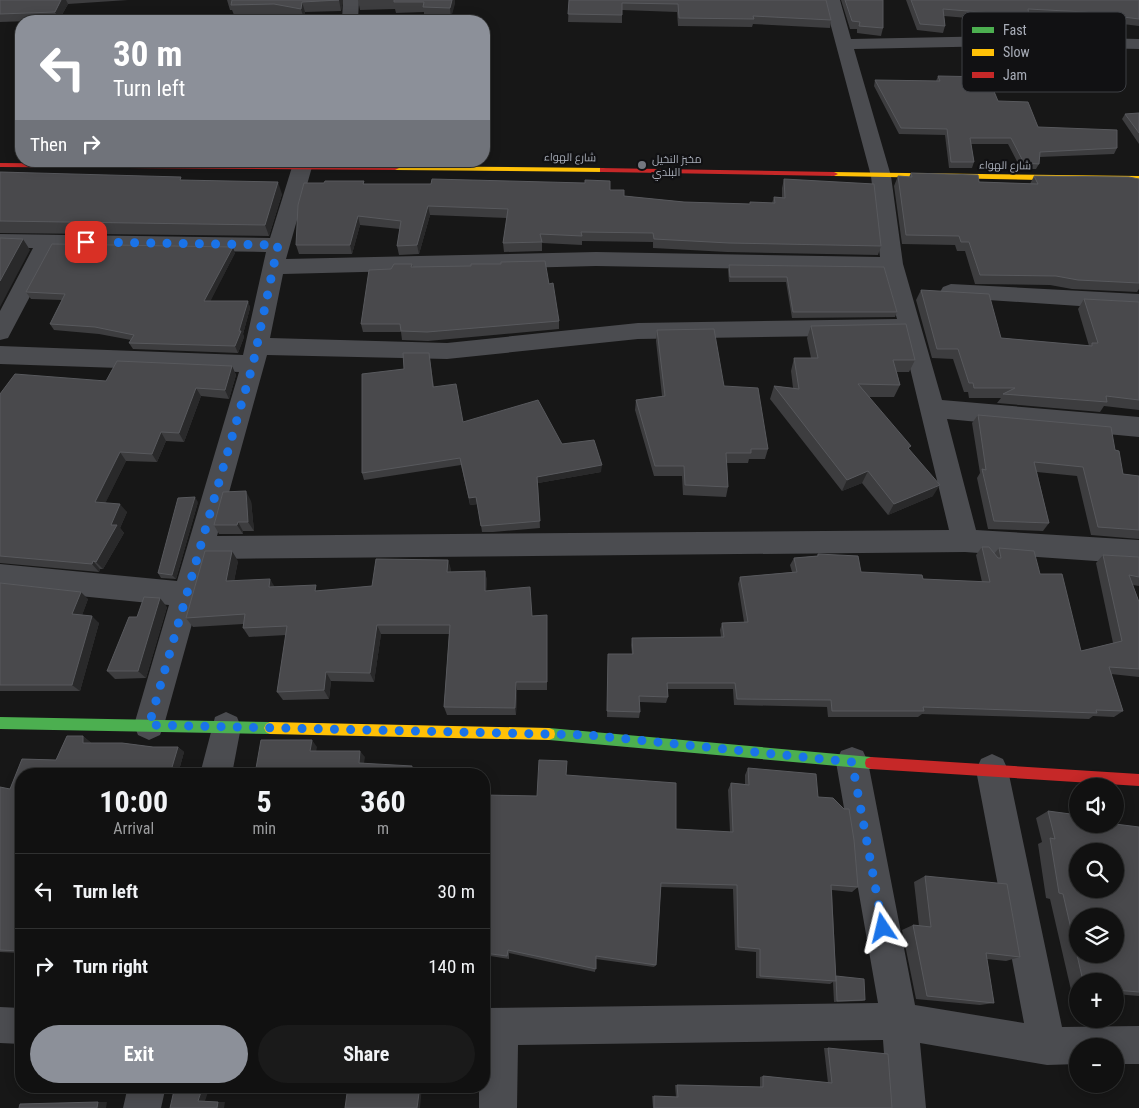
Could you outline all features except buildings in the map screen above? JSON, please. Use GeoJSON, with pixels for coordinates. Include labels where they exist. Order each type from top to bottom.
{"type":"FeatureCollection","features":[{"type":"Feature","properties":{"kind":"street"},"geometry":{"type":"LineString","coordinates":[[350,15],[351,0]]}},
{"type":"Feature","properties":{"kind":"street"},"geometry":{"type":"LineString","coordinates":[[832,0],[881,176],[892,264],[917,291],[1139,302]]}},
{"type":"Feature","properties":{"kind":"street"},"geometry":{"type":"LineString","coordinates":[[843,44],[962,42]]}},
{"type":"Feature","properties":{"kind":"street"},"geometry":{"type":"LineString","coordinates":[[1126,44],[1139,44]]}},
{"type":"Feature","properties":{"kind":"street","name":"شارع الهواء"},"geometry":{"type":"LineString","coordinates":[[0,165],[15,165]]}},
{"type":"Feature","properties":{"kind":"street","name":"شارع الهواء"},"geometry":{"type":"LineString","coordinates":[[145,167],[302,167]]}},
{"type":"Feature","properties":{"kind":"street"},"geometry":{"type":"LineString","coordinates":[[149,725],[255,355],[276,256],[302,167]]}},
{"type":"Feature","properties":{"kind":"street","name":"شارع الهواء"},"geometry":{"type":"LineString","coordinates":[[490,167],[881,176],[1139,179]]}},
{"type":"Feature","properties":{"kind":"street"},"geometry":{"type":"LineString","coordinates":[[0,241],[48,242],[276,256],[892,264]]}},
{"type":"Feature","properties":{"kind":"street"},"geometry":{"type":"LineString","coordinates":[[0,332],[48,242]]}},
{"type":"Feature","properties":{"kind":"street"},"geometry":{"type":"LineString","coordinates":[[917,291],[911,327],[965,541]]}},
{"type":"Feature","properties":{"kind":"street"},"geometry":{"type":"LineString","coordinates":[[0,355],[255,355],[447,350],[638,331],[911,327]]}},
{"type":"Feature","properties":{"kind":"street"},"geometry":{"type":"LineString","coordinates":[[932,408],[1139,427]]}},
{"type":"Feature","properties":{"kind":"street"},"geometry":{"type":"LineString","coordinates":[[201,548],[965,541],[1139,552]]}},
{"type":"Feature","properties":{"kind":"street"},"geometry":{"type":"LineString","coordinates":[[0,576],[188,594]]}},
{"type":"Feature","properties":{"kind":"street"},"geometry":{"type":"LineString","coordinates":[[0,723],[226,726],[588,735],[852,762],[1139,780]]}},
{"type":"Feature","properties":{"kind":"street"},"geometry":{"type":"LineString","coordinates":[[217,768],[226,726]]}},
{"type":"Feature","properties":{"kind":"street"},"geometry":{"type":"LineString","coordinates":[[852,762],[900,1020],[907,1108]]}},
{"type":"Feature","properties":{"kind":"street"},"geometry":{"type":"LineString","coordinates":[[992,770],[1047,1046]]}},
{"type":"Feature","properties":{"kind":"street"},"geometry":{"type":"LineString","coordinates":[[498,1108],[492,1028],[900,1020],[1047,1046],[1139,1046]]}},
{"type":"Feature","properties":{"kind":"street"},"geometry":{"type":"LineString","coordinates":[[0,1025],[15,1026]]}},
{"type":"Feature","properties":{"kind":"street"},"geometry":{"type":"LineString","coordinates":[[142,1108],[145,1093]]}},
{"type":"Feature","properties":{"kind":"traffic: fast"},"geometry":{"type":"LineString","coordinates":[[0,723],[270,728]]}},
{"type":"Feature","properties":{"kind":"traffic: fast"},"geometry":{"type":"LineString","coordinates":[[549,734],[871,763]]}},
{"type":"Feature","properties":{"kind":"traffic: slow"},"geometry":{"type":"LineString","coordinates":[[395,168],[603,170]]}},
{"type":"Feature","properties":{"kind":"traffic: slow"},"geometry":{"type":"LineString","coordinates":[[834,174],[1139,179]]}},
{"type":"Feature","properties":{"kind":"traffic: slow"},"geometry":{"type":"LineString","coordinates":[[270,728],[549,734]]}},
{"type":"Feature","properties":{"kind":"traffic: jam"},"geometry":{"type":"LineString","coordinates":[[0,165],[15,165]]}},
{"type":"Feature","properties":{"kind":"traffic: jam"},"geometry":{"type":"LineString","coordinates":[[263,167],[395,168]]}},
{"type":"Feature","properties":{"kind":"traffic: jam"},"geometry":{"type":"LineString","coordinates":[[603,170],[834,174]]}},
{"type":"Feature","properties":{"kind":"traffic: jam"},"geometry":{"type":"LineString","coordinates":[[871,763],[1139,780]]}},
{"type":"Feature","properties":{"kind":"place","name":"مخبز النخيل البلدي"},"geometry":{"type":"Point","coordinates":[642,165]}},
{"type":"Feature","properties":{"kind":"route"},"geometry":{"type":"LineString","coordinates":[[86,242],[278,245],[253,364],[149,725],[588,735],[852,762],[883,928]]}}]}
